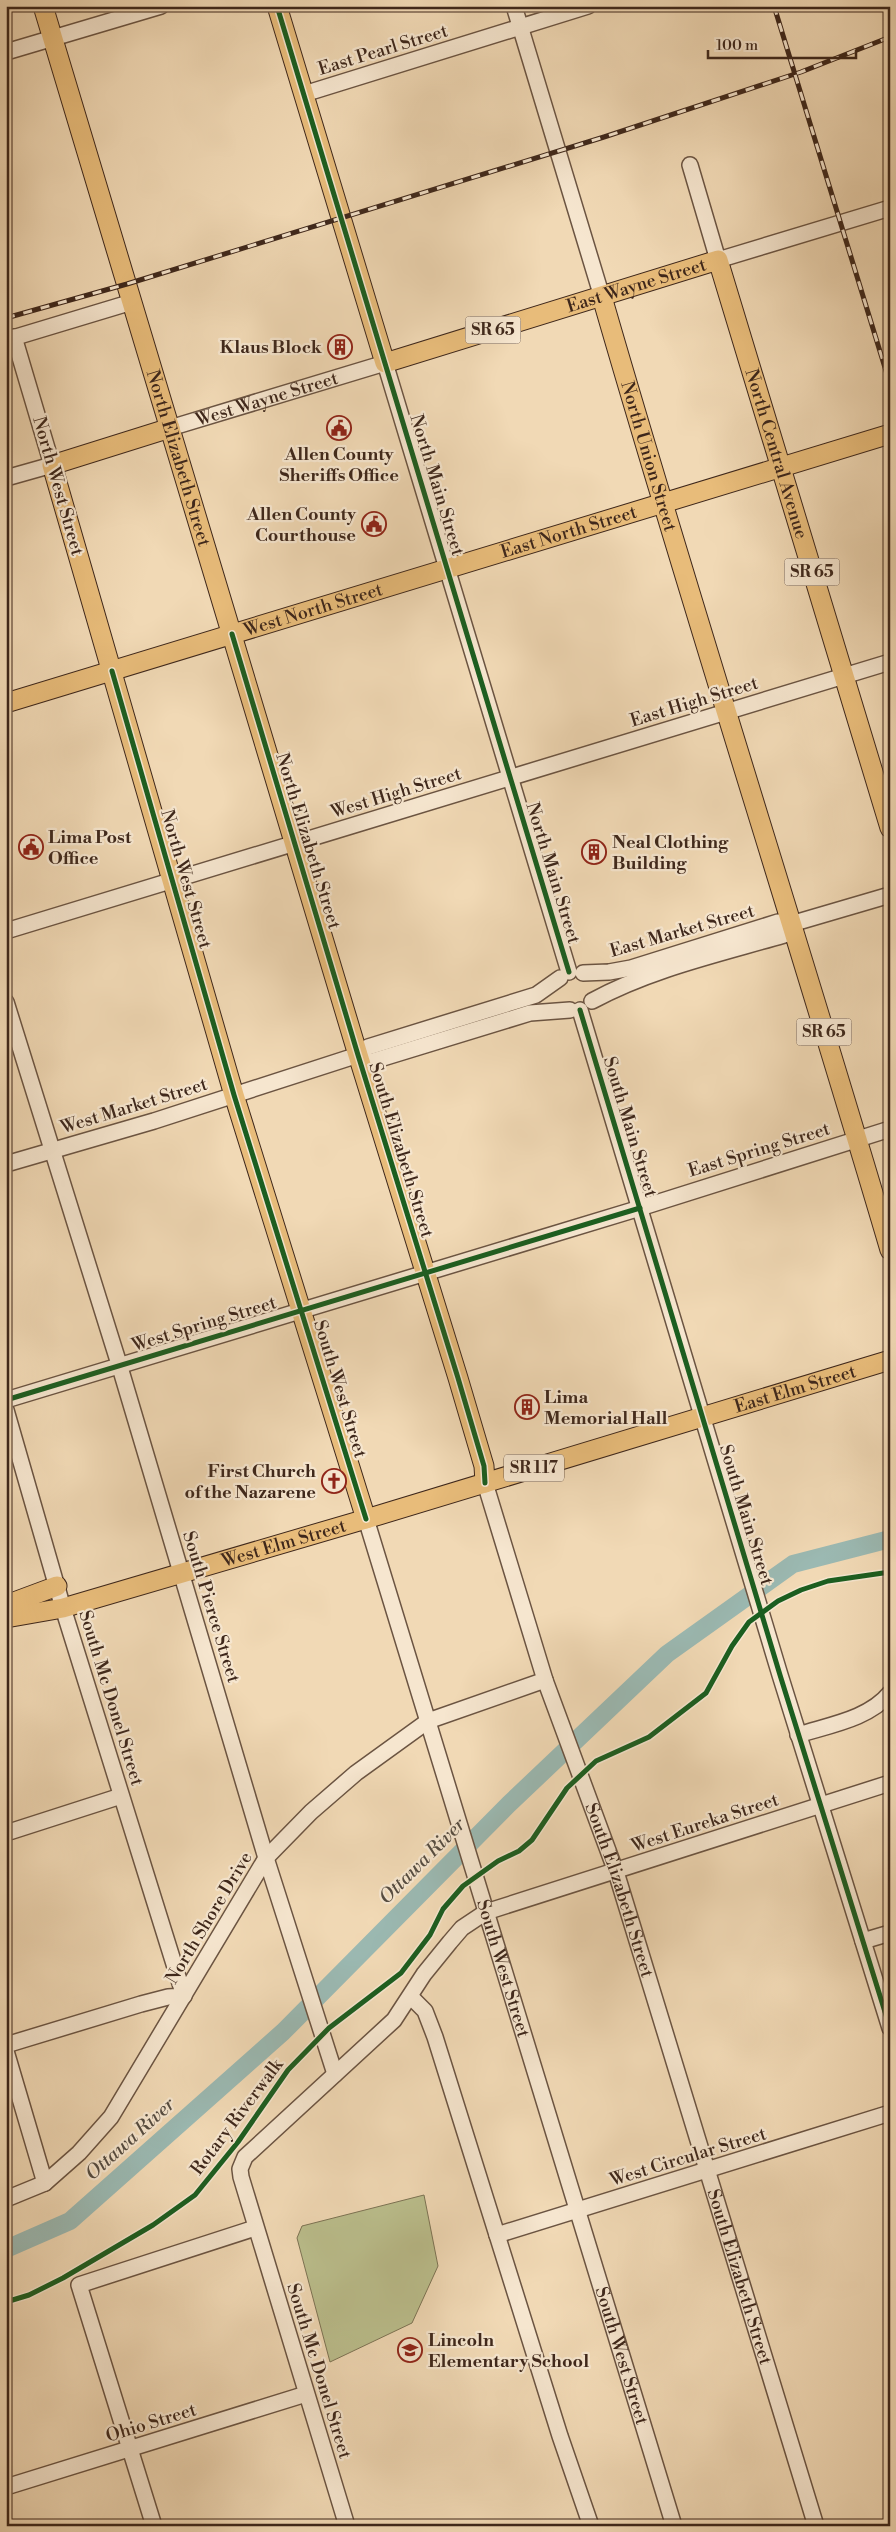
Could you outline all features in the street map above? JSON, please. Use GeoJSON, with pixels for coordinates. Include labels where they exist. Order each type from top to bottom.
{"type":"FeatureCollection","features":[{"type":"Feature","properties":{"kind":"main road","name":"North Elizabeth Street"},"geometry":{"type":"LineString","coordinates":[[43,6],[358,1055]]}},
{"type":"Feature","properties":{"kind":"main road","name":"North Main Street"},"geometry":{"type":"LineString","coordinates":[[277,6],[385,363]]}},
{"type":"Feature","properties":{"kind":"main road","name":"East Wayne Street"},"geometry":{"type":"LineString","coordinates":[[385,363],[718,260]]}},
{"type":"Feature","properties":{"kind":"main road","name":"North Central Avenue"},"geometry":{"type":"LineString","coordinates":[[718,260],[890,828]]}},
{"type":"Feature","properties":{"kind":"main road","name":"North Union Street"},"geometry":{"type":"LineString","coordinates":[[602,297],[662,504],[789,916]]}},
{"type":"Feature","properties":{"kind":"main road","name":"West Wayne Street"},"geometry":{"type":"LineString","coordinates":[[52,464],[170,428]]}},
{"type":"Feature","properties":{"kind":"main road","name":"East North Street"},"geometry":{"type":"LineString","coordinates":[[448,568],[890,434]]}},
{"type":"Feature","properties":{"kind":"main road","name":"North West Street"},"geometry":{"type":"LineString","coordinates":[[52,464],[234,1095]]}},
{"type":"Feature","properties":{"kind":"main road","name":"West North Street"},"geometry":{"type":"LineString","coordinates":[[6,703],[448,568]]}},
{"type":"Feature","properties":{"kind":"main road","name":"SR 65"},"geometry":{"type":"LineString","coordinates":[[789,916],[890,1250]]}},
{"type":"Feature","properties":{"kind":"main road","name":"South Elizabeth Street"},"geometry":{"type":"LineString","coordinates":[[358,1055],[484,1466],[485,1483]]}},
{"type":"Feature","properties":{"kind":"main road","name":"South West Street"},"geometry":{"type":"LineString","coordinates":[[234,1095],[366,1519]]}},
{"type":"Feature","properties":{"kind":"main road","name":"East Elm Street"},"geometry":{"type":"LineString","coordinates":[[702,1417],[890,1360]]}},
{"type":"Feature","properties":{"kind":"main road","name":"West Elm Street"},"geometry":{"type":"LineString","coordinates":[[6,1618],[63,1608],[366,1519],[702,1417]]}},
{"type":"Feature","properties":{"kind":"main road"},"geometry":{"type":"LineString","coordinates":[[6,1605],[57,1586]]}},
{"type":"Feature","properties":{"kind":"street"},"geometry":{"type":"LineString","coordinates":[[6,52],[161,6]]}},
{"type":"Feature","properties":{"kind":"street","name":"North Union Street"},"geometry":{"type":"LineString","coordinates":[[514,6],[602,297]]}},
{"type":"Feature","properties":{"kind":"street","name":"East Pearl Street"},"geometry":{"type":"LineString","coordinates":[[304,94],[588,6]]}},
{"type":"Feature","properties":{"kind":"street","name":"North Central Avenue"},"geometry":{"type":"LineString","coordinates":[[690,165],[718,260]]}},
{"type":"Feature","properties":{"kind":"street","name":"East Wayne Street"},"geometry":{"type":"LineString","coordinates":[[718,260],[890,208]]}},
{"type":"Feature","properties":{"kind":"street"},"geometry":{"type":"LineString","coordinates":[[10,338],[132,302]]}},
{"type":"Feature","properties":{"kind":"street","name":"North West Street"},"geometry":{"type":"LineString","coordinates":[[10,338],[52,464]]}},
{"type":"Feature","properties":{"kind":"street","name":"West Wayne Street"},"geometry":{"type":"LineString","coordinates":[[170,428],[385,363]]}},
{"type":"Feature","properties":{"kind":"street","name":"North Main Street"},"geometry":{"type":"LineString","coordinates":[[385,363],[448,568],[509,777],[571,974]]}},
{"type":"Feature","properties":{"kind":"street","name":"West Wayne Street"},"geometry":{"type":"LineString","coordinates":[[6,478],[52,464]]}},
{"type":"Feature","properties":{"kind":"street","name":"East High Street"},"geometry":{"type":"LineString","coordinates":[[509,777],[890,662]]}},
{"type":"Feature","properties":{"kind":"street","name":"West High Street"},"geometry":{"type":"LineString","coordinates":[[6,931],[509,777]]}},
{"type":"Feature","properties":{"kind":"street","name":"East Market Street"},"geometry":{"type":"LineString","coordinates":[[571,974],[609,972],[631,968],[778,922],[789,916],[890,895]]}},
{"type":"Feature","properties":{"kind":"street","name":"East Market Street"},"geometry":{"type":"LineString","coordinates":[[581,1007],[621,986],[649,976],[784,935],[789,916]]}},
{"type":"Feature","properties":{"kind":"street"},"geometry":{"type":"LineString","coordinates":[[571,974],[593,982],[595,988],[581,1007],[560,1003],[556,997],[556,990],[571,974]]}},
{"type":"Feature","properties":{"kind":"street","name":"West Market Street"},"geometry":{"type":"LineString","coordinates":[[6,1164],[234,1095],[358,1055],[368,1047],[536,995],[571,974]]}},
{"type":"Feature","properties":{"kind":"street","name":"South Pierce Street"},"geometry":{"type":"LineString","coordinates":[[6,1002],[119,1364],[266,1858],[334,2074]]}},
{"type":"Feature","properties":{"kind":"street","name":"West Market Street"},"geometry":{"type":"LineString","coordinates":[[358,1055],[370,1062],[530,1013],[581,1007]]}},
{"type":"Feature","properties":{"kind":"street","name":"South Main Street"},"geometry":{"type":"LineString","coordinates":[[581,1007],[744,1557],[890,2028]]}},
{"type":"Feature","properties":{"kind":"street","name":"East Spring Street"},"geometry":{"type":"LineString","coordinates":[[640,1208],[890,1129]]}},
{"type":"Feature","properties":{"kind":"street","name":"West Spring Street"},"geometry":{"type":"LineString","coordinates":[[6,1400],[119,1364],[640,1208]]}},
{"type":"Feature","properties":{"kind":"street","name":"South Mc Donel Street"},"geometry":{"type":"LineString","coordinates":[[6,1410],[63,1608],[184,1996]]}},
{"type":"Feature","properties":{"kind":"street","name":"South Elizabeth Street"},"geometry":{"type":"LineString","coordinates":[[485,1483],[545,1680],[616,1872],[709,2170],[816,2526]]}},
{"type":"Feature","properties":{"kind":"street","name":"South West Street"},"geometry":{"type":"LineString","coordinates":[[366,1519],[674,2526]]}},
{"type":"Feature","properties":{"kind":"street","name":"North Shore Drive"},"geometry":{"type":"LineString","coordinates":[[6,2199],[45,2183],[79,2153],[111,2117],[266,1858],[336,1789],[428,1721],[545,1680]]}},
{"type":"Feature","properties":{"kind":"street"},"geometry":{"type":"LineString","coordinates":[[798,1735],[868,1712],[882,1703],[890,1693]]}},
{"type":"Feature","properties":{"kind":"street","name":"West Eureka Street"},"geometry":{"type":"LineString","coordinates":[[334,2074],[394,2020],[411,1997],[424,1974],[450,1942],[462,1928],[486,1912],[890,1783]]}},
{"type":"Feature","properties":{"kind":"street"},"geometry":{"type":"LineString","coordinates":[[6,1832],[121,1796]]}},
{"type":"Feature","properties":{"kind":"street"},"geometry":{"type":"LineString","coordinates":[[863,1941],[890,1933]]}},
{"type":"Feature","properties":{"kind":"street"},"geometry":{"type":"LineString","coordinates":[[6,2045],[141,2004],[168,1997],[184,1996]]}},
{"type":"Feature","properties":{"kind":"street"},"geometry":{"type":"LineString","coordinates":[[411,1997],[425,2011],[435,2038],[560,2436],[591,2526]]}},
{"type":"Feature","properties":{"kind":"street"},"geometry":{"type":"LineString","coordinates":[[6,2051],[45,2183]]}},
{"type":"Feature","properties":{"kind":"street","name":"South Mc Donel Street"},"geometry":{"type":"LineString","coordinates":[[334,2074],[259,2141],[241,2163],[241,2176],[255,2228],[347,2526]]}},
{"type":"Feature","properties":{"kind":"street","name":"West Circular Street"},"geometry":{"type":"LineString","coordinates":[[497,2235],[890,2113]]}},
{"type":"Feature","properties":{"kind":"street"},"geometry":{"type":"LineString","coordinates":[[154,2526],[79,2285],[255,2228]]}},
{"type":"Feature","properties":{"kind":"street","name":"Ohio Street"},"geometry":{"type":"LineString","coordinates":[[6,2487],[306,2394]]}},
{"type":"Feature","properties":{"kind":"green space"},"geometry":{"type":"Polygon","coordinates":[[[424,2195],[438,2266],[412,2323],[330,2362],[297,2238],[302,2226],[424,2195]]]}},
{"type":"Feature","properties":{"kind":"waterway","name":"Ottawa River"},"geometry":{"type":"LineString","coordinates":[[6,2249],[70,2221],[283,2032],[509,1804],[667,1654],[793,1564],[890,1539]]}},
{"type":"Feature","properties":{"kind":"railway"},"geometry":{"type":"LineString","coordinates":[[774,6],[890,384]]}},
{"type":"Feature","properties":{"kind":"railway"},"geometry":{"type":"LineString","coordinates":[[6,318],[127,284],[604,137],[801,72],[890,37]]}},
{"type":"Feature","properties":{"kind":"cycle path"},"geometry":{"type":"LineString","coordinates":[[277,6],[569,972]]}},
{"type":"Feature","properties":{"kind":"cycle path"},"geometry":{"type":"LineString","coordinates":[[232,634],[358,1055],[458,1378],[484,1466],[485,1483]]}},
{"type":"Feature","properties":{"kind":"cycle path"},"geometry":{"type":"LineString","coordinates":[[112,671],[234,1095],[366,1519]]}},
{"type":"Feature","properties":{"kind":"cycle path"},"geometry":{"type":"LineString","coordinates":[[580,1010],[780,1675],[890,2028]]}},
{"type":"Feature","properties":{"kind":"cycle path"},"geometry":{"type":"LineString","coordinates":[[6,1400],[640,1208]]}},
{"type":"Feature","properties":{"kind":"cycle path","name":"Rotary Riverwalk"},"geometry":{"type":"LineString","coordinates":[[6,2302],[29,2295],[63,2278],[153,2225],[195,2195],[238,2142],[288,2070],[329,2028],[401,1973],[430,1935],[443,1909],[463,1886],[498,1861],[519,1851],[532,1840],[567,1788],[596,1761],[649,1737],[706,1693],[732,1646],[749,1622],[778,1601],[801,1590],[828,1581],[890,1572]]}},
{"type":"Feature","properties":{"kind":"place","name":"Klaus Block"},"geometry":{"type":"Point","coordinates":[340,347]}},
{"type":"Feature","properties":{"kind":"place","name":"Allen County Sheriffs Office"},"geometry":{"type":"Point","coordinates":[339,428]}},
{"type":"Feature","properties":{"kind":"place","name":"Allen County Courthouse"},"geometry":{"type":"Point","coordinates":[374,524]}},
{"type":"Feature","properties":{"kind":"place","name":"Lima Post Office"},"geometry":{"type":"Point","coordinates":[31,847]}},
{"type":"Feature","properties":{"kind":"place","name":"Neal Clothing Building"},"geometry":{"type":"Point","coordinates":[594,852]}},
{"type":"Feature","properties":{"kind":"place","name":"Lima Memorial Hall"},"geometry":{"type":"Point","coordinates":[527,1407]}},
{"type":"Feature","properties":{"kind":"place","name":"First Church of the Nazarene"},"geometry":{"type":"Point","coordinates":[334,1481]}},
{"type":"Feature","properties":{"kind":"place","name":"Lincoln Elementary School"},"geometry":{"type":"Point","coordinates":[410,2350]}}]}
